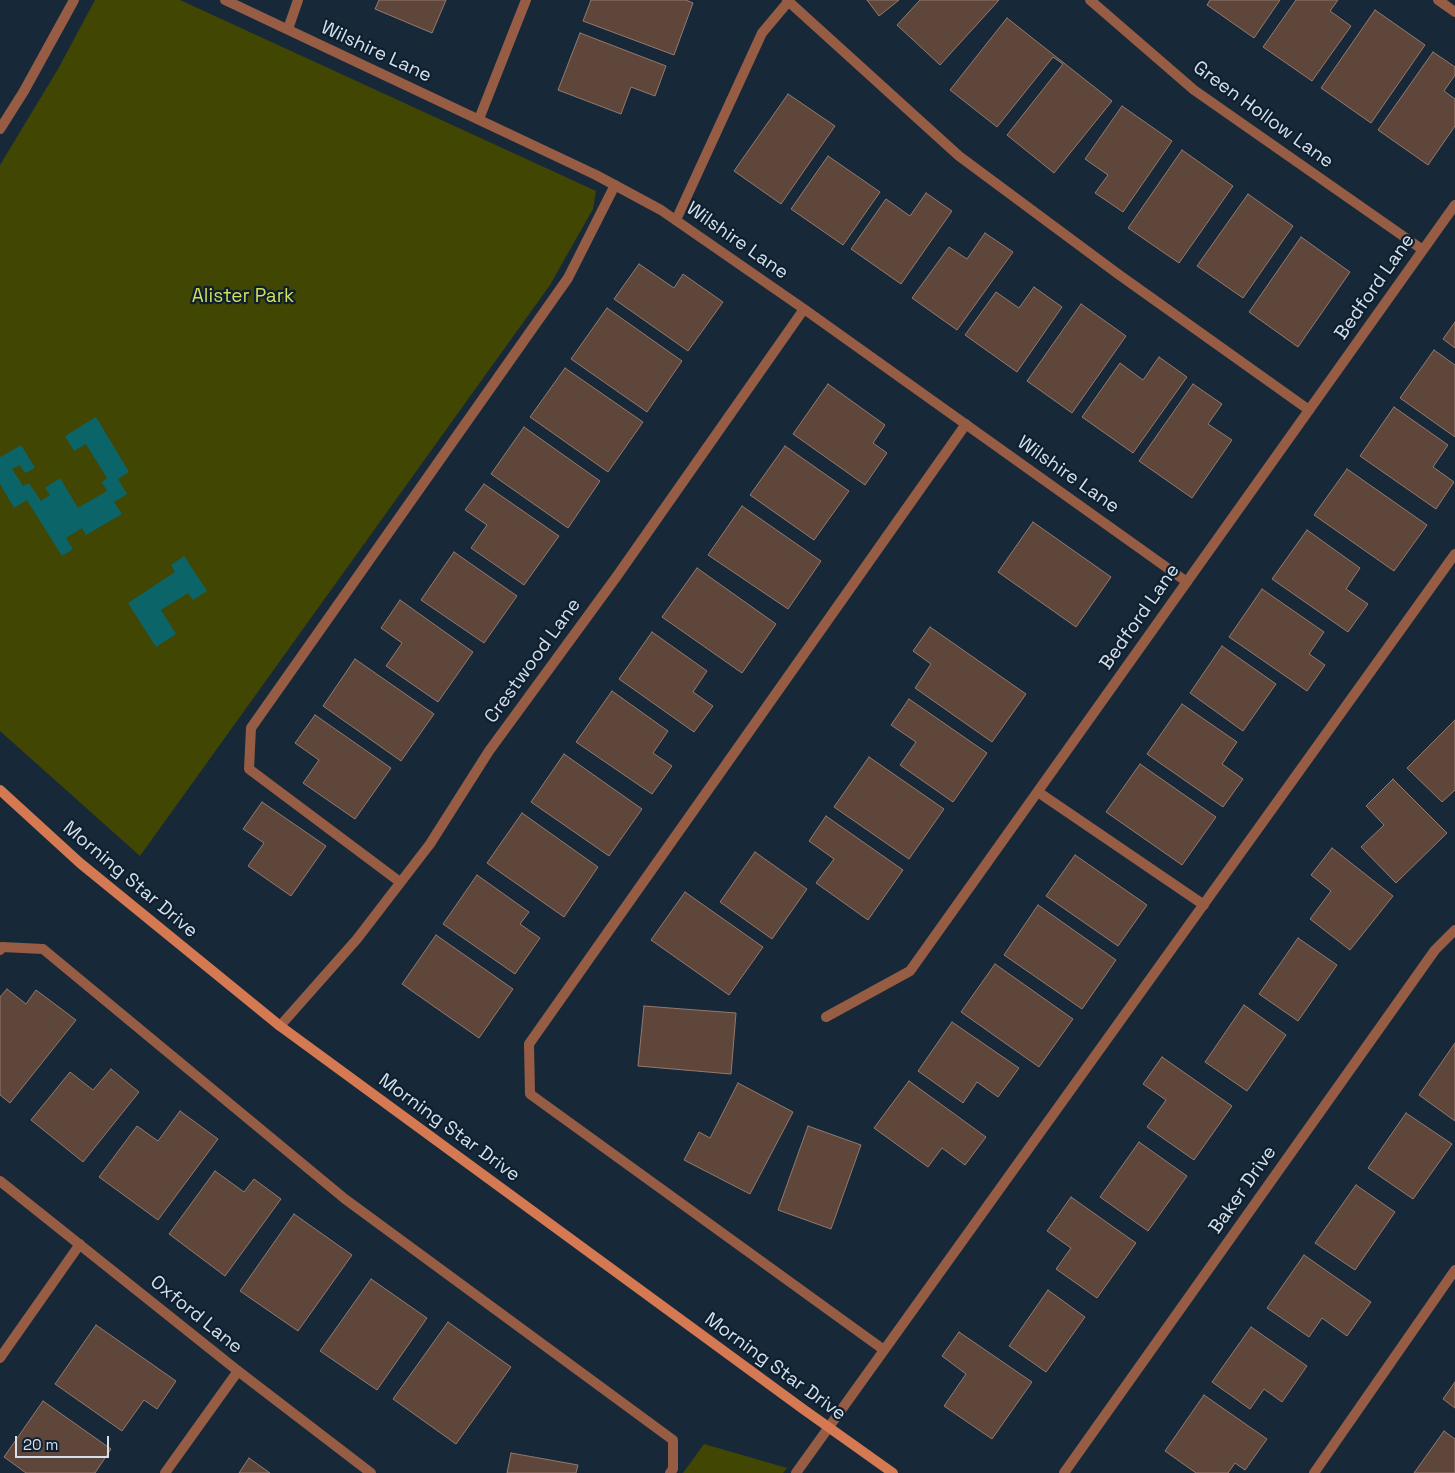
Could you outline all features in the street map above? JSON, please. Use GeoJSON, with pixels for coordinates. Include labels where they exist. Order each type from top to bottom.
{"type":"FeatureCollection","features":[{"type":"Feature","properties":{"kind":"street"},"geometry":{"type":"LineString","coordinates":[[0,128],[24,92],[74,0]]}},
{"type":"Feature","properties":{"kind":"street","name":"Wilshire Lane"},"geometry":{"type":"LineString","coordinates":[[225,0],[479,119],[616,185],[662,210],[804,308],[1187,582]]}},
{"type":"Feature","properties":{"kind":"street"},"geometry":{"type":"LineString","coordinates":[[288,29],[298,0]]}},
{"type":"Feature","properties":{"kind":"street"},"geometry":{"type":"LineString","coordinates":[[479,119],[526,0]]}},
{"type":"Feature","properties":{"kind":"street","name":"Green Hollow Lane"},"geometry":{"type":"LineString","coordinates":[[1090,0],[1194,90],[1423,250]]}},
{"type":"Feature","properties":{"kind":"street"},"geometry":{"type":"LineString","coordinates":[[1438,0],[1455,12]]}},
{"type":"Feature","properties":{"kind":"street"},"geometry":{"type":"LineString","coordinates":[[676,220],[762,33],[787,1],[959,156],[1126,280],[1309,410]]}},
{"type":"Feature","properties":{"kind":"street"},"geometry":{"type":"LineString","coordinates":[[400,882],[249,769],[251,728],[568,278],[616,185]]}},
{"type":"Feature","properties":{"kind":"street","name":"Bedford Lane"},"geometry":{"type":"LineString","coordinates":[[826,1017],[910,971],[1455,205]]}},
{"type":"Feature","properties":{"kind":"street","name":"Crestwood Lane"},"geometry":{"type":"LineString","coordinates":[[280,1026],[357,939],[430,844],[488,751],[617,576],[804,308]]}},
{"type":"Feature","properties":{"kind":"street"},"geometry":{"type":"LineString","coordinates":[[884,1350],[530,1094],[529,1044],[966,424]]}},
{"type":"Feature","properties":{"kind":"street"},"geometry":{"type":"LineString","coordinates":[[796,1473],[1455,554]]}},
{"type":"Feature","properties":{"kind":"street","name":"Morning Star Drive"},"geometry":{"type":"LineString","coordinates":[[0,790],[80,863],[280,1026],[893,1473]]}},
{"type":"Feature","properties":{"kind":"street"},"geometry":{"type":"LineString","coordinates":[[1038,792],[1204,905]]}},
{"type":"Feature","properties":{"kind":"street","name":"Baker Drive"},"geometry":{"type":"LineString","coordinates":[[1064,1473],[1435,950],[1455,930]]}},
{"type":"Feature","properties":{"kind":"street"},"geometry":{"type":"LineString","coordinates":[[0,950],[2,948],[43,949],[345,1199],[673,1440],[673,1469],[670,1473]]}},
{"type":"Feature","properties":{"kind":"street","name":"Oxford Lane"},"geometry":{"type":"LineString","coordinates":[[0,1181],[238,1371],[371,1473]]}},
{"type":"Feature","properties":{"kind":"street"},"geometry":{"type":"LineString","coordinates":[[0,1358],[80,1244]]}},
{"type":"Feature","properties":{"kind":"street"},"geometry":{"type":"LineString","coordinates":[[1314,1473],[1455,1270]]}},
{"type":"Feature","properties":{"kind":"street"},"geometry":{"type":"LineString","coordinates":[[165,1473],[238,1371]]}},
{"type":"Feature","properties":{"kind":"green space","name":"Alister Park"},"geometry":{"type":"Polygon","coordinates":[[[95,0],[180,0],[596,191],[593,209],[550,285],[140,856],[0,731],[0,165],[58,69],[95,0]]]}},
{"type":"Feature","properties":{"kind":"green space"},"geometry":{"type":"Polygon","coordinates":[[[704,1444],[787,1468],[783,1473],[683,1473],[704,1444]]]}},
{"type":"Feature","properties":{"kind":"shaded area"},"geometry":{"type":"Polygon","coordinates":[[[96,417],[129,472],[118,479],[127,494],[114,502],[122,514],[86,535],[82,528],[66,538],[73,549],[62,556],[27,500],[14,508],[0,484],[0,456],[21,445],[35,468],[25,473],[20,465],[12,469],[23,486],[29,483],[41,501],[50,495],[45,488],[60,478],[78,508],[107,491],[102,482],[107,478],[86,444],[74,451],[65,436],[96,417]]]}},
{"type":"Feature","properties":{"kind":"shaded area"},"geometry":{"type":"Polygon","coordinates":[[[184,556],[207,591],[193,600],[188,593],[161,610],[176,634],[156,647],[128,603],[175,572],[171,565],[184,556]]]}},
{"type":"Feature","properties":{"kind":"building"},"geometry":{"type":"Polygon","coordinates":[[[379,0],[446,0],[432,33],[375,9],[379,0]]]}},
{"type":"Feature","properties":{"kind":"building"},"geometry":{"type":"Polygon","coordinates":[[[591,0],[686,0],[693,3],[674,55],[583,21],[591,0]]]}},
{"type":"Feature","properties":{"kind":"building"},"geometry":{"type":"Polygon","coordinates":[[[867,0],[899,0],[879,16],[867,0]]]}},
{"type":"Feature","properties":{"kind":"building"},"geometry":{"type":"Polygon","coordinates":[[[920,0],[999,0],[940,65],[897,25],[920,0]]]}},
{"type":"Feature","properties":{"kind":"building"},"geometry":{"type":"Polygon","coordinates":[[[1210,0],[1280,0],[1254,38],[1207,5],[1210,0]]]}},
{"type":"Feature","properties":{"kind":"building"},"geometry":{"type":"Polygon","coordinates":[[[1296,0],[1338,0],[1330,11],[1351,26],[1312,81],[1263,47],[1296,0]]]}},
{"type":"Feature","properties":{"kind":"building"},"geometry":{"type":"Polygon","coordinates":[[[1375,10],[1425,45],[1371,123],[1321,88],[1375,10]]]}},
{"type":"Feature","properties":{"kind":"building"},"geometry":{"type":"Polygon","coordinates":[[[1007,18],[1112,101],[1054,173],[1007,135],[1063,64],[1053,57],[997,127],[950,90],[1007,18]]]}},
{"type":"Feature","properties":{"kind":"building"},"geometry":{"type":"Polygon","coordinates":[[[580,33],[666,66],[655,96],[631,87],[621,114],[558,90],[580,33]]]}},
{"type":"Feature","properties":{"kind":"building"},"geometry":{"type":"Polygon","coordinates":[[[1433,52],[1455,67],[1455,75],[1444,91],[1455,99],[1455,126],[1428,165],[1378,130],[1433,52]]]}},
{"type":"Feature","properties":{"kind":"building"},"geometry":{"type":"Polygon","coordinates":[[[788,94],[835,126],[781,204],[734,171],[788,94]]]}},
{"type":"Feature","properties":{"kind":"building"},"geometry":{"type":"Polygon","coordinates":[[[1122,106],[1172,141],[1123,212],[1095,193],[1108,175],[1085,159],[1122,106]]]}},
{"type":"Feature","properties":{"kind":"building"},"geometry":{"type":"Polygon","coordinates":[[[1182,150],[1233,186],[1179,263],[1128,228],[1182,150]]]}},
{"type":"Feature","properties":{"kind":"building"},"geometry":{"type":"Polygon","coordinates":[[[828,156],[880,192],[843,245],[791,209],[828,156]]]}},
{"type":"Feature","properties":{"kind":"building"},"geometry":{"type":"Polygon","coordinates":[[[926,193],[952,211],[901,284],[851,249],[886,199],[910,216],[926,193]]]}},
{"type":"Feature","properties":{"kind":"building"},"geometry":{"type":"Polygon","coordinates":[[[1248,194],[1293,226],[1243,298],[1197,266],[1248,194]]]}},
{"type":"Feature","properties":{"kind":"building"},"geometry":{"type":"Polygon","coordinates":[[[985,233],[1013,252],[957,330],[912,298],[949,247],[967,259],[985,233]]]}},
{"type":"Feature","properties":{"kind":"building"},"geometry":{"type":"Polygon","coordinates":[[[1301,237],[1350,272],[1298,347],[1249,312],[1301,237]]]}},
{"type":"Feature","properties":{"kind":"building"},"geometry":{"type":"Polygon","coordinates":[[[639,264],[674,288],[683,274],[723,302],[688,351],[614,299],[639,264]]]}},
{"type":"Feature","properties":{"kind":"building"},"geometry":{"type":"Polygon","coordinates":[[[1034,287],[1062,307],[1017,372],[965,335],[996,292],[1019,308],[1034,287]]]}},
{"type":"Feature","properties":{"kind":"building"},"geometry":{"type":"Polygon","coordinates":[[[1081,304],[1126,336],[1072,413],[1027,381],[1081,304]]]}},
{"type":"Feature","properties":{"kind":"building"},"geometry":{"type":"Polygon","coordinates":[[[607,308],[682,361],[647,412],[571,359],[607,308]]]}},
{"type":"Feature","properties":{"kind":"building"},"geometry":{"type":"Polygon","coordinates":[[[1455,322],[1455,348],[1443,339],[1455,322]]]}},
{"type":"Feature","properties":{"kind":"building"},"geometry":{"type":"Polygon","coordinates":[[[1434,350],[1455,365],[1455,437],[1400,398],[1434,350]]]}},
{"type":"Feature","properties":{"kind":"building"},"geometry":{"type":"Polygon","coordinates":[[[1159,357],[1187,377],[1133,453],[1082,417],[1120,363],[1143,380],[1159,357]]]}},
{"type":"Feature","properties":{"kind":"building"},"geometry":{"type":"Polygon","coordinates":[[[565,368],[643,422],[608,472],[530,417],[565,368]]]}},
{"type":"Feature","properties":{"kind":"building"},"geometry":{"type":"Polygon","coordinates":[[[828,384],[885,425],[873,443],[887,453],[865,485],[793,434],[828,384]]]}},
{"type":"Feature","properties":{"kind":"building"},"geometry":{"type":"Polygon","coordinates":[[[1193,384],[1222,404],[1208,424],[1232,440],[1192,498],[1139,461],[1193,384]]]}},
{"type":"Feature","properties":{"kind":"building"},"geometry":{"type":"Polygon","coordinates":[[[1394,407],[1448,445],[1433,467],[1454,482],[1436,509],[1360,456],[1394,407]]]}},
{"type":"Feature","properties":{"kind":"building"},"geometry":{"type":"Polygon","coordinates":[[[524,427],[600,481],[568,528],[491,474],[524,427]]]}},
{"type":"Feature","properties":{"kind":"building"},"geometry":{"type":"Polygon","coordinates":[[[785,446],[849,491],[814,540],[750,495],[785,446]]]}},
{"type":"Feature","properties":{"kind":"building"},"geometry":{"type":"Polygon","coordinates":[[[1347,469],[1427,525],[1394,571],[1314,515],[1347,469]]]}},
{"type":"Feature","properties":{"kind":"building"},"geometry":{"type":"Polygon","coordinates":[[[484,484],[559,536],[524,585],[471,548],[487,525],[465,510],[484,484]]]}},
{"type":"Feature","properties":{"kind":"building"},"geometry":{"type":"Polygon","coordinates":[[[742,506],[821,561],[788,609],[708,555],[742,506]]]}},
{"type":"Feature","properties":{"kind":"building"},"geometry":{"type":"Polygon","coordinates":[[[1033,522],[1111,577],[1076,627],[998,572],[1033,522]]]}},
{"type":"Feature","properties":{"kind":"building"},"geometry":{"type":"Polygon","coordinates":[[[1307,530],[1360,568],[1346,589],[1368,604],[1348,632],[1272,579],[1307,530]]]}},
{"type":"Feature","properties":{"kind":"building"},"geometry":{"type":"Polygon","coordinates":[[[454,552],[517,596],[484,643],[421,600],[454,552]]]}},
{"type":"Feature","properties":{"kind":"building"},"geometry":{"type":"Polygon","coordinates":[[[697,568],[776,624],[742,673],[662,617],[697,568]]]}},
{"type":"Feature","properties":{"kind":"building"},"geometry":{"type":"Polygon","coordinates":[[[1262,589],[1324,632],[1309,654],[1325,665],[1307,691],[1229,637],[1262,589]]]}},
{"type":"Feature","properties":{"kind":"building"},"geometry":{"type":"Polygon","coordinates":[[[400,600],[473,652],[438,702],[386,666],[402,643],[381,628],[400,600]]]}},
{"type":"Feature","properties":{"kind":"building"},"geometry":{"type":"Polygon","coordinates":[[[930,627],[1026,694],[992,742],[915,688],[931,664],[913,651],[930,627]]]}},
{"type":"Feature","properties":{"kind":"building"},"geometry":{"type":"Polygon","coordinates":[[[652,632],[707,671],[693,692],[713,706],[694,732],[619,679],[652,632]]]}},
{"type":"Feature","properties":{"kind":"building"},"geometry":{"type":"Polygon","coordinates":[[[1222,646],[1276,684],[1243,731],[1190,693],[1222,646]]]}},
{"type":"Feature","properties":{"kind":"building"},"geometry":{"type":"Polygon","coordinates":[[[355,659],[434,714],[401,761],[323,706],[355,659]]]}},
{"type":"Feature","properties":{"kind":"building"},"geometry":{"type":"Polygon","coordinates":[[[612,691],[668,731],[653,753],[672,766],[652,794],[576,742],[612,691]]]}},
{"type":"Feature","properties":{"kind":"building"},"geometry":{"type":"Polygon","coordinates":[[[909,699],[987,753],[953,802],[900,765],[916,742],[891,725],[909,699]]]}},
{"type":"Feature","properties":{"kind":"building"},"geometry":{"type":"Polygon","coordinates":[[[1182,704],[1237,742],[1222,764],[1243,779],[1223,807],[1147,754],[1182,704]]]}},
{"type":"Feature","properties":{"kind":"building"},"geometry":{"type":"Polygon","coordinates":[[[315,715],[391,768],[355,819],[303,783],[319,760],[295,743],[315,715]]]}},
{"type":"Feature","properties":{"kind":"building"},"geometry":{"type":"Polygon","coordinates":[[[1455,720],[1455,790],[1442,802],[1407,768],[1455,720]]]}},
{"type":"Feature","properties":{"kind":"building"},"geometry":{"type":"Polygon","coordinates":[[[564,754],[642,809],[609,856],[531,802],[564,754]]]}},
{"type":"Feature","properties":{"kind":"building"},"geometry":{"type":"Polygon","coordinates":[[[869,757],[944,809],[909,859],[834,807],[869,757]]]}},
{"type":"Feature","properties":{"kind":"building"},"geometry":{"type":"Polygon","coordinates":[[[1140,764],[1216,817],[1182,865],[1106,812],[1140,764]]]}},
{"type":"Feature","properties":{"kind":"building"},"geometry":{"type":"Polygon","coordinates":[[[1393,779],[1447,833],[1396,883],[1361,847],[1384,825],[1366,806],[1393,779]]]}},
{"type":"Feature","properties":{"kind":"building"},"geometry":{"type":"Polygon","coordinates":[[[262,802],[326,846],[291,896],[248,866],[264,843],[243,829],[262,802]]]}},
{"type":"Feature","properties":{"kind":"building"},"geometry":{"type":"Polygon","coordinates":[[[522,813],[598,867],[564,917],[487,863],[522,813]]]}},
{"type":"Feature","properties":{"kind":"building"},"geometry":{"type":"Polygon","coordinates":[[[826,816],[903,870],[868,920],[816,883],[834,859],[809,841],[826,816]]]}},
{"type":"Feature","properties":{"kind":"building"},"geometry":{"type":"Polygon","coordinates":[[[1332,848],[1393,896],[1350,950],[1310,919],[1331,891],[1311,875],[1332,848]]]}},
{"type":"Feature","properties":{"kind":"building"},"geometry":{"type":"Polygon","coordinates":[[[755,852],[807,889],[772,939],[720,902],[755,852]]]}},
{"type":"Feature","properties":{"kind":"building"},"geometry":{"type":"Polygon","coordinates":[[[1075,855],[1147,905],[1118,946],[1046,896],[1075,855]]]}},
{"type":"Feature","properties":{"kind":"building"},"geometry":{"type":"Polygon","coordinates":[[[477,875],[529,912],[520,924],[540,938],[515,974],[443,924],[477,875]]]}},
{"type":"Feature","properties":{"kind":"building"},"geometry":{"type":"Polygon","coordinates":[[[685,892],[763,947],[729,995],[651,940],[685,892]]]}},
{"type":"Feature","properties":{"kind":"building"},"geometry":{"type":"Polygon","coordinates":[[[1038,905],[1116,960],[1082,1009],[1004,955],[1038,905]]]}},
{"type":"Feature","properties":{"kind":"building"},"geometry":{"type":"Polygon","coordinates":[[[436,935],[513,989],[479,1038],[402,984],[436,935]]]}},
{"type":"Feature","properties":{"kind":"building"},"geometry":{"type":"Polygon","coordinates":[[[1298,938],[1337,965],[1298,1021],[1259,994],[1298,938]]]}},
{"type":"Feature","properties":{"kind":"building"},"geometry":{"type":"Polygon","coordinates":[[[995,964],[1073,1019],[1039,1067],[961,1012],[995,964]]]}},
{"type":"Feature","properties":{"kind":"building"},"geometry":{"type":"Polygon","coordinates":[[[7,989],[26,1004],[36,990],[76,1020],[10,1103],[0,1095],[0,997],[7,989]]]}},
{"type":"Feature","properties":{"kind":"building"},"geometry":{"type":"Polygon","coordinates":[[[1244,1005],[1286,1035],[1247,1091],[1205,1062],[1244,1005]]]}},
{"type":"Feature","properties":{"kind":"building"},"geometry":{"type":"Polygon","coordinates":[[[644,1006],[736,1013],[731,1074],[638,1066],[644,1006]]]}},
{"type":"Feature","properties":{"kind":"building"},"geometry":{"type":"Polygon","coordinates":[[[952,1022],[1019,1068],[998,1097],[977,1082],[963,1103],[918,1071],[952,1022]]]}},
{"type":"Feature","properties":{"kind":"building"},"geometry":{"type":"Polygon","coordinates":[[[1455,1043],[1455,1121],[1419,1095],[1455,1043]]]}},
{"type":"Feature","properties":{"kind":"building"},"geometry":{"type":"Polygon","coordinates":[[[1162,1057],[1232,1106],[1194,1160],[1147,1127],[1166,1100],[1143,1084],[1162,1057]]]}},
{"type":"Feature","properties":{"kind":"building"},"geometry":{"type":"Polygon","coordinates":[[[111,1069],[139,1092],[83,1162],[31,1120],[70,1072],[93,1090],[111,1069]]]}},
{"type":"Feature","properties":{"kind":"building"},"geometry":{"type":"Polygon","coordinates":[[[909,1081],[986,1137],[965,1165],[942,1148],[928,1167],[874,1128],[909,1081]]]}},
{"type":"Feature","properties":{"kind":"building"},"geometry":{"type":"Polygon","coordinates":[[[738,1083],[793,1112],[750,1194],[684,1160],[699,1132],[710,1138],[738,1083]]]}},
{"type":"Feature","properties":{"kind":"building"},"geometry":{"type":"Polygon","coordinates":[[[180,1111],[218,1139],[158,1220],[99,1177],[137,1126],[158,1141],[180,1111]]]}},
{"type":"Feature","properties":{"kind":"building"},"geometry":{"type":"Polygon","coordinates":[[[1406,1113],[1452,1144],[1413,1199],[1368,1168],[1406,1113]]]}},
{"type":"Feature","properties":{"kind":"building"},"geometry":{"type":"Polygon","coordinates":[[[808,1126],[861,1145],[831,1229],[778,1210],[808,1126]]]}},
{"type":"Feature","properties":{"kind":"building"},"geometry":{"type":"Polygon","coordinates":[[[1139,1142],[1187,1176],[1148,1231],[1100,1197],[1139,1142]]]}},
{"type":"Feature","properties":{"kind":"building"},"geometry":{"type":"Polygon","coordinates":[[[215,1171],[244,1192],[254,1179],[281,1199],[225,1276],[169,1234],[215,1171]]]}},
{"type":"Feature","properties":{"kind":"building"},"geometry":{"type":"Polygon","coordinates":[[[1356,1185],[1395,1212],[1355,1270],[1315,1243],[1356,1185]]]}},
{"type":"Feature","properties":{"kind":"building"},"geometry":{"type":"Polygon","coordinates":[[[1071,1197],[1136,1243],[1097,1298],[1056,1269],[1071,1248],[1047,1231],[1071,1197]]]}},
{"type":"Feature","properties":{"kind":"building"},"geometry":{"type":"Polygon","coordinates":[[[294,1214],[352,1255],[298,1331],[240,1291],[294,1214]]]}},
{"type":"Feature","properties":{"kind":"building"},"geometry":{"type":"Polygon","coordinates":[[[1304,1255],[1371,1302],[1347,1336],[1322,1318],[1309,1337],[1267,1308],[1304,1255]]]}},
{"type":"Feature","properties":{"kind":"building"},"geometry":{"type":"Polygon","coordinates":[[[371,1279],[427,1318],[377,1390],[320,1351],[371,1279]]]}},
{"type":"Feature","properties":{"kind":"building"},"geometry":{"type":"Polygon","coordinates":[[[1048,1290],[1085,1317],[1046,1372],[1009,1346],[1048,1290]]]}},
{"type":"Feature","properties":{"kind":"building"},"geometry":{"type":"Polygon","coordinates":[[[448,1322],[511,1367],[456,1444],[393,1399],[448,1322]]]}},
{"type":"Feature","properties":{"kind":"building"},"geometry":{"type":"Polygon","coordinates":[[[96,1325],[176,1381],[157,1409],[144,1400],[122,1431],[55,1384],[96,1325]]]}},
{"type":"Feature","properties":{"kind":"building"},"geometry":{"type":"Polygon","coordinates":[[[1251,1327],[1307,1366],[1282,1402],[1264,1389],[1250,1409],[1212,1382],[1251,1327]]]}},
{"type":"Feature","properties":{"kind":"building"},"geometry":{"type":"Polygon","coordinates":[[[959,1332],[1032,1382],[992,1439],[944,1406],[966,1374],[942,1356],[959,1332]]]}},
{"type":"Feature","properties":{"kind":"building"},"geometry":{"type":"Polygon","coordinates":[[[1455,1382],[1455,1408],[1443,1399],[1455,1382]]]}},
{"type":"Feature","properties":{"kind":"building"},"geometry":{"type":"Polygon","coordinates":[[[1204,1395],[1267,1439],[1245,1470],[1235,1463],[1228,1473],[1196,1473],[1165,1451],[1204,1395]]]}},
{"type":"Feature","properties":{"kind":"building"},"geometry":{"type":"Polygon","coordinates":[[[43,1401],[111,1449],[95,1473],[26,1473],[4,1457],[43,1401]]]}},
{"type":"Feature","properties":{"kind":"building"},"geometry":{"type":"Polygon","coordinates":[[[1444,1431],[1455,1439],[1455,1473],[1414,1473],[1444,1431]]]}},
{"type":"Feature","properties":{"kind":"building"},"geometry":{"type":"Polygon","coordinates":[[[511,1453],[578,1465],[576,1473],[507,1473],[511,1453]]]}},
{"type":"Feature","properties":{"kind":"building"},"geometry":{"type":"Polygon","coordinates":[[[249,1458],[270,1473],[239,1473],[249,1458]]]}}]}
